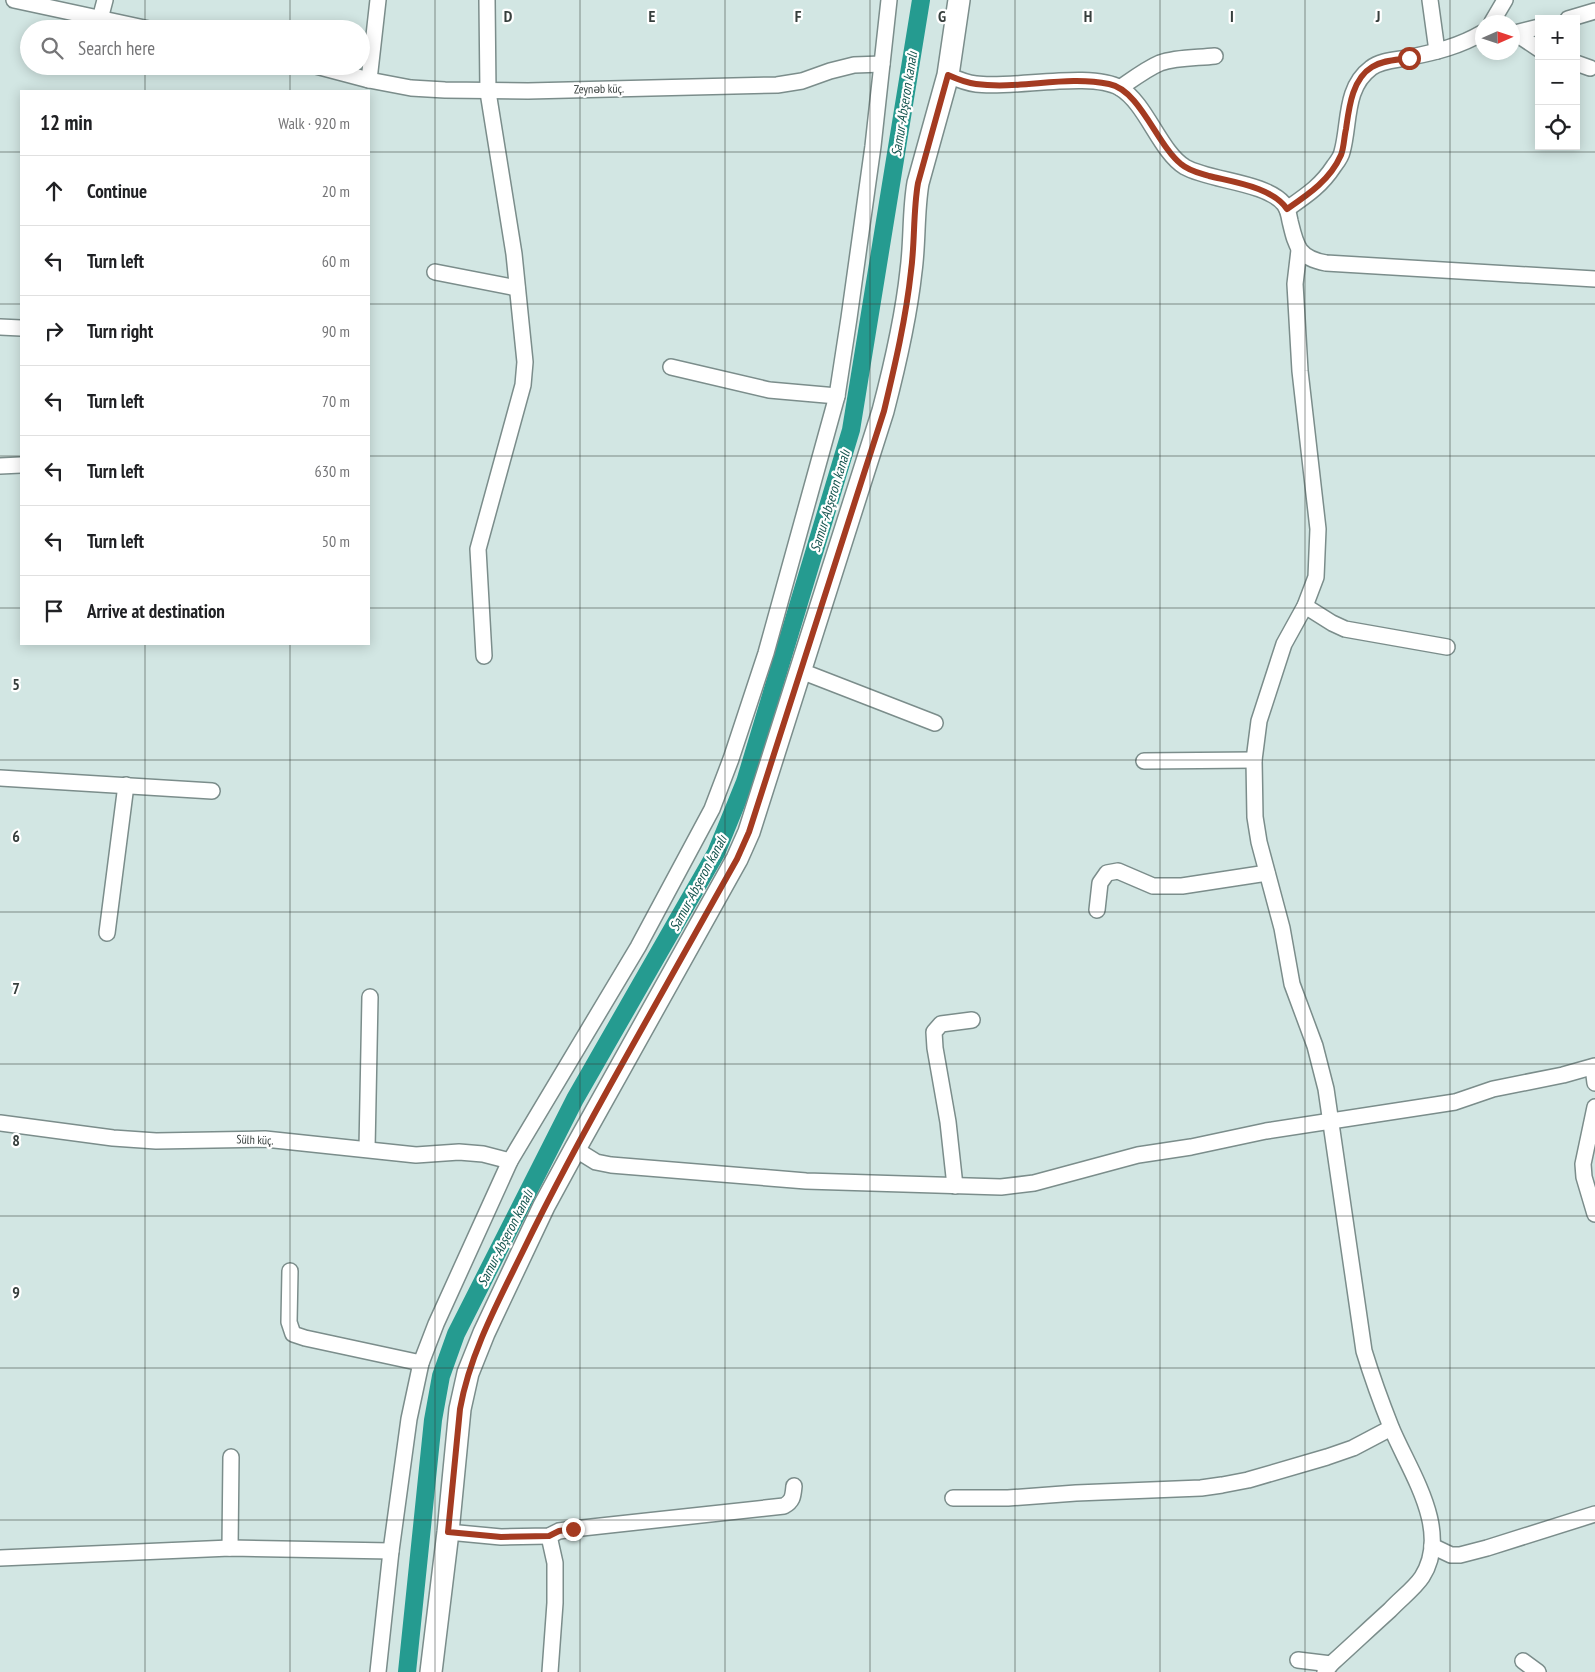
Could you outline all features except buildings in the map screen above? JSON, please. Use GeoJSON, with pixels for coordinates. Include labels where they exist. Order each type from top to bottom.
{"type":"FeatureCollection","features":[{"type":"Feature","properties":{"kind":"street"},"geometry":{"type":"LineString","coordinates":[[14,0],[109,20]]}},
{"type":"Feature","properties":{"kind":"street"},"geometry":{"type":"LineString","coordinates":[[100,18],[105,0]]}},
{"type":"Feature","properties":{"kind":"street"},"geometry":{"type":"LineString","coordinates":[[370,71],[378,0]]}},
{"type":"Feature","properties":{"kind":"street"},"geometry":{"type":"LineString","coordinates":[[484,656],[478,549],[523,385],[525,362],[514,254],[488,92],[487,0]]}},
{"type":"Feature","properties":{"kind":"street"},"geometry":{"type":"LineString","coordinates":[[378,1672],[391,1551],[410,1420],[421,1363],[436,1324],[510,1161],[638,947],[712,809],[766,654],[837,396],[873,146],[889,0]]}},
{"type":"Feature","properties":{"kind":"street"},"geometry":{"type":"LineString","coordinates":[[431,1672],[448,1532],[460,1409],[468,1373],[484,1333],[544,1206],[737,859],[760,800],[884,411],[911,274],[918,183],[948,75],[959,0]]}},
{"type":"Feature","properties":{"kind":"street"},"geometry":{"type":"LineString","coordinates":[[1430,0],[1437,51]]}},
{"type":"Feature","properties":{"kind":"street"},"geometry":{"type":"LineString","coordinates":[[1496,15],[1504,0]]}},
{"type":"Feature","properties":{"kind":"street"},"geometry":{"type":"LineString","coordinates":[[1580,15],[1595,11]]}},
{"type":"Feature","properties":{"kind":"street"},"geometry":{"type":"LineString","coordinates":[[1520,31],[1535,28]]}},
{"type":"Feature","properties":{"kind":"street"},"geometry":{"type":"LineString","coordinates":[[1520,36],[1535,46]]}},
{"type":"Feature","properties":{"kind":"street"},"geometry":{"type":"LineString","coordinates":[[1287,209],[1312,192],[1325,180],[1342,154],[1350,100],[1360,80],[1371,67],[1384,62],[1465,43],[1475,37]]}},
{"type":"Feature","properties":{"kind":"street"},"geometry":{"type":"LineString","coordinates":[[1120,88],[1160,63],[1174,59],[1215,56]]}},
{"type":"Feature","properties":{"kind":"street","name":"Zeynəb küç."},"geometry":{"type":"LineString","coordinates":[[350,75],[411,88],[488,92],[777,85],[802,81],[854,65],[882,64]]}},
{"type":"Feature","properties":{"kind":"street"},"geometry":{"type":"LineString","coordinates":[[369,80],[370,75]]}},
{"type":"Feature","properties":{"kind":"street"},"geometry":{"type":"LineString","coordinates":[[948,75],[977,84],[997,85],[1082,81],[1111,84],[1120,88],[1138,106],[1180,164],[1196,172],[1262,190],[1282,202],[1287,209],[1299,250],[1296,284],[1300,371],[1318,529],[1316,577],[1305,606],[1284,644],[1260,721],[1254,760],[1255,817],[1267,873],[1282,928],[1292,984],[1315,1046],[1326,1089],[1364,1351],[1391,1428],[1427,1508],[1431,1526],[1432,1546],[1429,1562],[1421,1578],[1328,1668],[1298,1660]]}},
{"type":"Feature","properties":{"kind":"street"},"geometry":{"type":"LineString","coordinates":[[1299,250],[1313,261],[1326,263],[1595,279]]}},
{"type":"Feature","properties":{"kind":"street"},"geometry":{"type":"LineString","coordinates":[[436,272],[517,288]]}},
{"type":"Feature","properties":{"kind":"street"},"geometry":{"type":"LineString","coordinates":[[0,327],[20,328]]}},
{"type":"Feature","properties":{"kind":"street"},"geometry":{"type":"LineString","coordinates":[[671,367],[770,390],[837,396]]}},
{"type":"Feature","properties":{"kind":"street"},"geometry":{"type":"LineString","coordinates":[[0,466],[20,465]]}},
{"type":"Feature","properties":{"kind":"street"},"geometry":{"type":"LineString","coordinates":[[1305,606],[1332,623],[1346,628],[1447,647]]}},
{"type":"Feature","properties":{"kind":"street"},"geometry":{"type":"LineString","coordinates":[[801,671],[935,723]]}},
{"type":"Feature","properties":{"kind":"street"},"geometry":{"type":"LineString","coordinates":[[1144,761],[1254,760]]}},
{"type":"Feature","properties":{"kind":"street"},"geometry":{"type":"LineString","coordinates":[[0,778],[212,791]]}},
{"type":"Feature","properties":{"kind":"street"},"geometry":{"type":"LineString","coordinates":[[107,933],[126,785]]}},
{"type":"Feature","properties":{"kind":"street"},"geometry":{"type":"LineString","coordinates":[[1097,910],[1100,884],[1107,873],[1118,871],[1153,886],[1182,886],[1267,873]]}},
{"type":"Feature","properties":{"kind":"street"},"geometry":{"type":"LineString","coordinates":[[367,1149],[370,997]]}},
{"type":"Feature","properties":{"kind":"street"},"geometry":{"type":"LineString","coordinates":[[955,1186],[948,1122],[934,1032],[941,1024],[972,1020]]}},
{"type":"Feature","properties":{"kind":"street"},"geometry":{"type":"LineString","coordinates":[[574,1150],[596,1162],[611,1165],[806,1182],[1001,1186],[1034,1183],[1138,1155],[1266,1131],[1455,1102],[1493,1089],[1563,1075],[1594,1066],[1595,1083]]}},
{"type":"Feature","properties":{"kind":"street"},"geometry":{"type":"LineString","coordinates":[[1595,1107],[1583,1164],[1584,1177],[1595,1214]]}},
{"type":"Feature","properties":{"kind":"street","name":"Sülh küç."},"geometry":{"type":"LineString","coordinates":[[0,1123],[113,1138],[265,1140],[416,1155],[459,1152],[483,1154],[510,1161]]}},
{"type":"Feature","properties":{"kind":"street"},"geometry":{"type":"LineString","coordinates":[[290,1271],[289,1322],[294,1334],[421,1363]]}},
{"type":"Feature","properties":{"kind":"street"},"geometry":{"type":"LineString","coordinates":[[952,1498],[1008,1498],[1201,1488],[1222,1485],[1248,1480],[1327,1457],[1353,1448],[1391,1428]]}},
{"type":"Feature","properties":{"kind":"street"},"geometry":{"type":"LineString","coordinates":[[230,1548],[231,1457]]}},
{"type":"Feature","properties":{"kind":"street"},"geometry":{"type":"LineString","coordinates":[[448,1532],[501,1537],[549,1536],[559,1531],[573,1529],[784,1506],[793,1497],[794,1486]]}},
{"type":"Feature","properties":{"kind":"street"},"geometry":{"type":"LineString","coordinates":[[1432,1546],[1451,1555],[1460,1555],[1595,1514]]}},
{"type":"Feature","properties":{"kind":"street"},"geometry":{"type":"LineString","coordinates":[[549,1536],[555,1563],[555,1603],[550,1672]]}},
{"type":"Feature","properties":{"kind":"street"},"geometry":{"type":"LineString","coordinates":[[0,1558],[230,1548],[391,1551]]}},
{"type":"Feature","properties":{"kind":"street"},"geometry":{"type":"LineString","coordinates":[[1523,1661],[1538,1672]]}},
{"type":"Feature","properties":{"kind":"waterway","name":"Samur-Abşeron kanalı"},"geometry":{"type":"LineString","coordinates":[[407,1672],[433,1420],[441,1376],[456,1334],[575,1099],[716,853],[745,782],[851,430],[921,0]]}},
{"type":"Feature","properties":{"kind":"route"},"geometry":{"type":"LineString","coordinates":[[573,1529],[559,1531],[549,1536],[501,1537],[448,1532],[463,1392],[468,1373],[484,1333],[544,1206],[737,859],[749,832],[884,411],[911,274],[916,196],[920,172],[948,75],[977,84],[997,85],[1082,81],[1111,84],[1127,93],[1180,164],[1196,172],[1262,190],[1276,197],[1287,209],[1312,192],[1325,180],[1342,154],[1350,100],[1360,80],[1371,67],[1384,62],[1409,58]]}}]}
